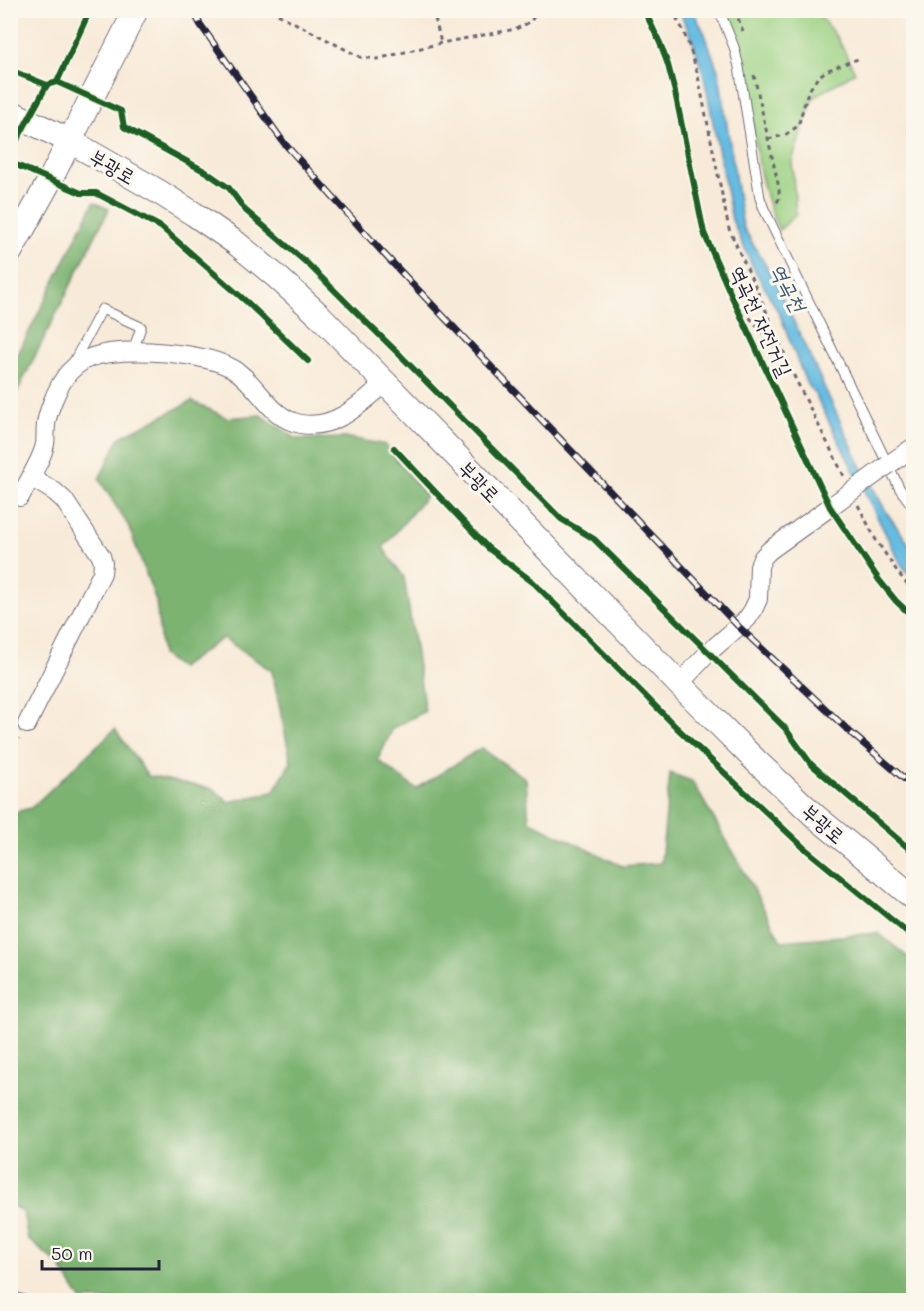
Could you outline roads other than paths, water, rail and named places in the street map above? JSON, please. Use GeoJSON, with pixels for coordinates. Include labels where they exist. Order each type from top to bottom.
{"type":"FeatureCollection","features":[{"type":"Feature","properties":{"kind":"main road"},"geometry":{"type":"LineString","coordinates":[[10,252],[70,141],[136,10]]}},
{"type":"Feature","properties":{"kind":"main road","name":"부광로"},"geometry":{"type":"LineString","coordinates":[[10,112],[70,141],[194,213],[236,243],[320,316],[756,761],[815,816],[914,898]]}},
{"type":"Feature","properties":{"kind":"street"},"geometry":{"type":"LineString","coordinates":[[20,497],[44,448],[48,412],[64,378],[78,364],[91,357],[133,351],[194,356],[221,363],[246,379],[274,411],[288,420],[302,424],[334,420],[352,411],[385,383]]}},
{"type":"Feature","properties":{"kind":"street"},"geometry":{"type":"LineString","coordinates":[[679,684],[708,653],[747,619],[753,610],[758,599],[759,566],[763,557],[914,447]]}},
{"type":"Feature","properties":{"kind":"street"},"geometry":{"type":"LineString","coordinates":[[27,724],[102,573],[103,563],[101,556],[64,500],[31,477]]}},
{"type":"Feature","properties":{"kind":"lane"},"geometry":{"type":"LineString","coordinates":[[719,10],[734,46],[739,67],[760,198],[888,465],[900,489],[914,508]]}},
{"type":"Feature","properties":{"kind":"lane"},"geometry":{"type":"LineString","coordinates":[[64,378],[102,309],[141,327],[133,351]]}},
{"type":"Feature","properties":{"kind":"lane"},"geometry":{"type":"LineString","coordinates":[[10,1296],[25,1300]]}},
{"type":"Feature","properties":{"kind":"water"},"geometry":{"type":"Polygon","coordinates":[[[679,11],[693,11],[705,34],[719,74],[743,227],[775,281],[860,464],[887,513],[913,550],[913,579],[901,564],[816,396],[805,380],[780,315],[752,265],[732,220],[704,76],[690,33],[679,11]]]}},
{"type":"Feature","properties":{"kind":"railway"},"geometry":{"type":"LineString","coordinates":[[193,10],[200,24],[284,143],[384,254],[738,626],[851,733],[914,787]]}},
{"type":"Feature","properties":{"kind":"water label","name":"역곡천"},"geometry":{"type":"Point","coordinates":[789,287]}}]}
